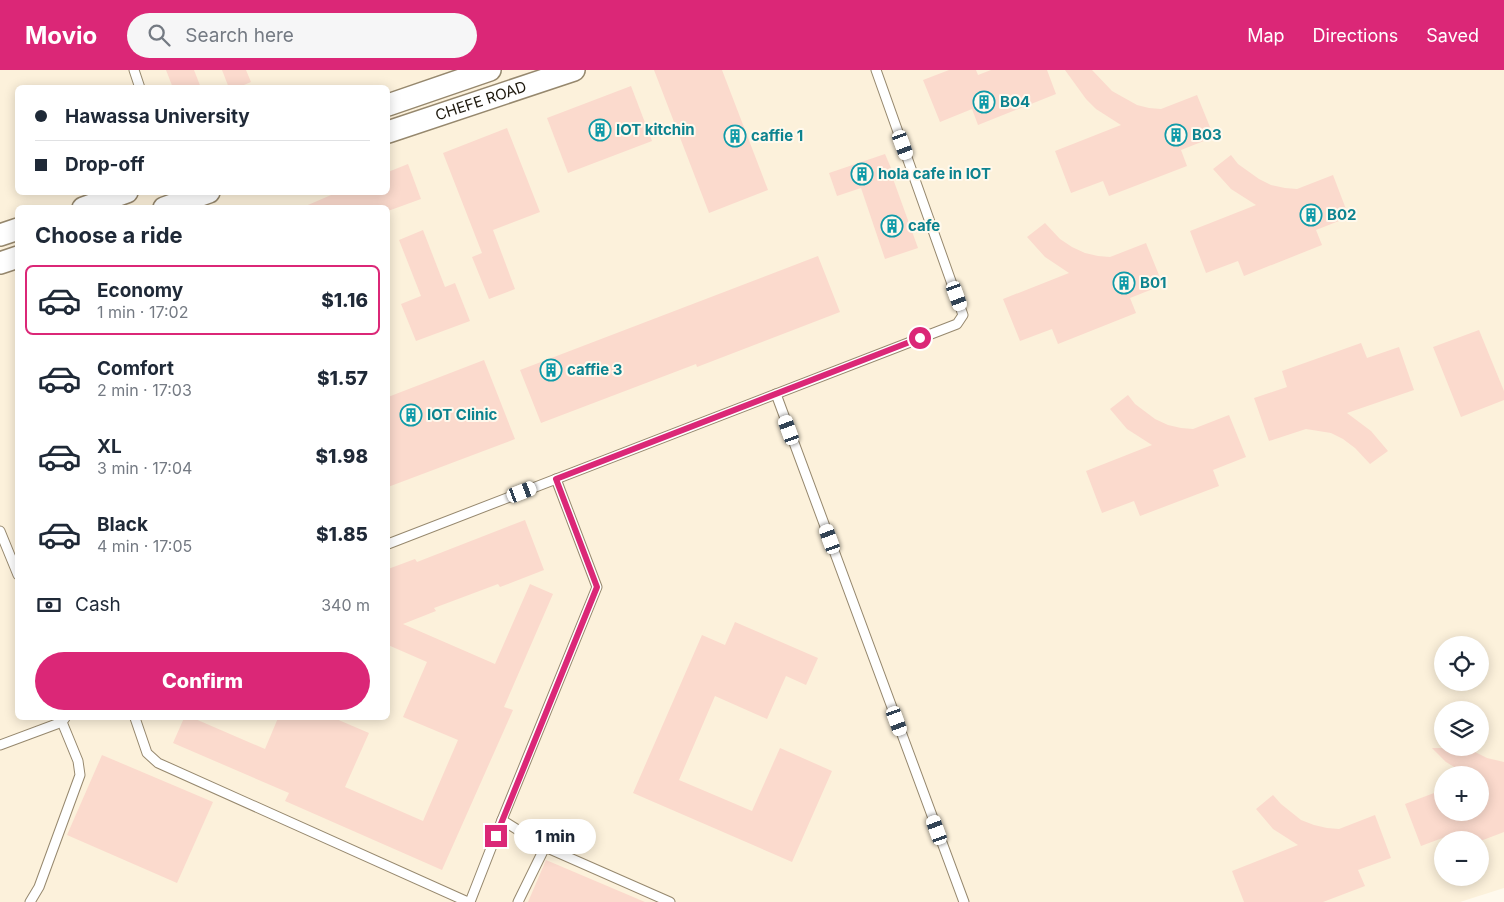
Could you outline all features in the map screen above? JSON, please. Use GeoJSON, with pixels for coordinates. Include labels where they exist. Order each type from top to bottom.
{"type":"FeatureCollection","features":[{"type":"Feature","properties":{"kind":"street","name":"CHEFE ROAD"},"geometry":{"type":"LineString","coordinates":[[390,104],[490,70]]}},
{"type":"Feature","properties":{"kind":"street","name":"CHEFE ROAD"},"geometry":{"type":"LineString","coordinates":[[390,131],[574,70]]}},
{"type":"Feature","properties":{"kind":"street"},"geometry":{"type":"LineString","coordinates":[[91,205],[119,195]]}},
{"type":"Feature","properties":{"kind":"street"},"geometry":{"type":"LineString","coordinates":[[172,205],[200,195]]}},
{"type":"Feature","properties":{"kind":"street"},"geometry":{"type":"LineString","coordinates":[[0,235],[15,231]]}},
{"type":"Feature","properties":{"kind":"street"},"geometry":{"type":"LineString","coordinates":[[0,263],[15,258]]}},
{"type":"Feature","properties":{"kind":"lane"},"geometry":{"type":"LineString","coordinates":[[134,70],[139,85]]}},
{"type":"Feature","properties":{"kind":"lane"},"geometry":{"type":"LineString","coordinates":[[390,543],[957,324],[963,315],[876,70]]}},
{"type":"Feature","properties":{"kind":"lane"},"geometry":{"type":"LineString","coordinates":[[776,394],[964,902]]}},
{"type":"Feature","properties":{"kind":"lane"},"geometry":{"type":"LineString","coordinates":[[136,720],[147,753],[158,763],[469,902],[597,587],[556,479]]}},
{"type":"Feature","properties":{"kind":"lane"},"geometry":{"type":"LineString","coordinates":[[0,531],[15,568]]}},
{"type":"Feature","properties":{"kind":"lane"},"geometry":{"type":"LineString","coordinates":[[0,745],[63,720],[78,761],[80,775],[39,887],[30,902]]}},
{"type":"Feature","properties":{"kind":"lane"},"geometry":{"type":"LineString","coordinates":[[502,820],[545,847],[670,902]]}},
{"type":"Feature","properties":{"kind":"lane"},"geometry":{"type":"LineString","coordinates":[[518,902],[545,847]]}},
{"type":"Feature","properties":{"kind":"shaded area"},"geometry":{"type":"Polygon","coordinates":[[[0,70],[1504,70],[1504,888],[1460,902],[0,902],[0,70]]]}},
{"type":"Feature","properties":{"kind":"building"},"geometry":{"type":"Polygon","coordinates":[[[166,70],[194,70],[200,85],[172,85],[166,70]]]}},
{"type":"Feature","properties":{"kind":"building"},"geometry":{"type":"Polygon","coordinates":[[[222,70],[246,70],[251,82],[244,85],[228,85],[222,70]]]}},
{"type":"Feature","properties":{"kind":"building","name":"caffie 1"},"geometry":{"type":"Polygon","coordinates":[[[654,70],[722,70],[768,190],[709,213],[654,70]]]}},
{"type":"Feature","properties":{"kind":"building","name":"B04"},"geometry":{"type":"Polygon","coordinates":[[[949,70],[976,70],[978,75],[991,70],[1047,70],[1056,94],[978,125],[972,109],[940,122],[923,80],[949,70]]]}},
{"type":"Feature","properties":{"kind":"building","name":"B03"},"geometry":{"type":"Polygon","coordinates":[[[1065,70],[1092,70],[1112,91],[1137,105],[1149,108],[1161,109],[1197,95],[1214,137],[1181,150],[1187,166],[1109,196],[1103,181],[1071,193],[1055,151],[1121,125],[1096,109],[1086,99],[1065,70]]]}},
{"type":"Feature","properties":{"kind":"building","name":"IOT kitchin"},"geometry":{"type":"Polygon","coordinates":[[[631,86],[652,141],[568,173],[547,118],[631,86]]]}},
{"type":"Feature","properties":{"kind":"building"},"geometry":{"type":"Polygon","coordinates":[[[507,128],[540,212],[493,230],[515,289],[489,299],[472,257],[482,253],[443,153],[507,128]]]}},
{"type":"Feature","properties":{"kind":"building"},"geometry":{"type":"Polygon","coordinates":[[[885,154],[894,175],[892,176],[918,248],[885,259],[861,188],[837,196],[829,173],[885,154]]]}},
{"type":"Feature","properties":{"kind":"building","name":"B02"},"geometry":{"type":"Polygon","coordinates":[[[1231,155],[1238,164],[1259,179],[1271,185],[1285,188],[1297,189],[1333,175],[1349,217],[1316,230],[1322,245],[1244,276],[1238,261],[1206,273],[1190,231],[1256,205],[1231,189],[1213,169],[1231,155]]]}},
{"type":"Feature","properties":{"kind":"building"},"geometry":{"type":"Polygon","coordinates":[[[408,164],[421,199],[390,210],[390,205],[308,205],[331,195],[390,195],[390,171],[408,164]]]}},
{"type":"Feature","properties":{"kind":"building","name":"B01"},"geometry":{"type":"Polygon","coordinates":[[[1045,223],[1060,239],[1072,247],[1098,256],[1110,257],[1146,243],[1163,285],[1130,298],[1136,313],[1058,344],[1052,329],[1020,341],[1003,299],[1069,273],[1045,257],[1027,237],[1045,223]]]}},
{"type":"Feature","properties":{"kind":"building"},"geometry":{"type":"Polygon","coordinates":[[[423,230],[445,287],[455,283],[470,321],[416,341],[401,304],[421,296],[399,240],[423,230]]]}},
{"type":"Feature","properties":{"kind":"building"},"geometry":{"type":"Polygon","coordinates":[[[818,256],[840,312],[697,367],[696,364],[541,423],[520,370],[818,256]]]}},
{"type":"Feature","properties":{"kind":"building"},"geometry":{"type":"Polygon","coordinates":[[[1479,330],[1504,391],[1504,400],[1461,417],[1433,347],[1479,330]]]}},
{"type":"Feature","properties":{"kind":"building"},"geometry":{"type":"Polygon","coordinates":[[[1361,343],[1367,358],[1399,347],[1414,390],[1347,413],[1371,431],[1388,451],[1370,464],[1355,448],[1343,439],[1331,433],[1306,429],[1269,441],[1254,398],[1287,387],[1282,371],[1361,343]]]}},
{"type":"Feature","properties":{"kind":"building","name":"IOT Clinic"},"geometry":{"type":"Polygon","coordinates":[[[484,360],[515,439],[390,486],[390,396],[484,360]]]}},
{"type":"Feature","properties":{"kind":"building"},"geometry":{"type":"Polygon","coordinates":[[[1128,395],[1135,404],[1155,419],[1181,428],[1193,429],[1229,415],[1246,457],[1213,470],[1219,486],[1140,516],[1134,501],[1102,513],[1086,471],[1152,445],[1127,429],[1110,409],[1128,395]]]}},
{"type":"Feature","properties":{"kind":"building"},"geometry":{"type":"Polygon","coordinates":[[[525,520],[544,570],[500,587],[498,584],[434,608],[436,611],[403,624],[495,664],[530,584],[553,594],[504,707],[513,710],[442,870],[285,801],[289,793],[173,743],[183,720],[198,720],[265,749],[277,720],[339,720],[369,733],[345,787],[423,821],[458,740],[403,717],[427,662],[390,646],[390,568],[415,559],[417,562],[525,520]]]}},
{"type":"Feature","properties":{"kind":"building"},"geometry":{"type":"Polygon","coordinates":[[[735,622],[818,658],[806,685],[786,676],[767,719],[715,696],[679,780],[752,811],[780,748],[832,771],[792,862],[633,793],[702,635],[725,645],[735,622]]]}},
{"type":"Feature","properties":{"kind":"building"},"geometry":{"type":"Polygon","coordinates":[[[102,755],[213,802],[177,883],[67,835],[102,755]]]}},
{"type":"Feature","properties":{"kind":"building"},"geometry":{"type":"Polygon","coordinates":[[[1440,756],[1483,756],[1504,762],[1504,832],[1489,838],[1489,831],[1434,831],[1434,841],[1421,846],[1405,804],[1434,793],[1434,821],[1489,821],[1489,766],[1452,766],[1440,756]]]}},
{"type":"Feature","properties":{"kind":"building"},"geometry":{"type":"Polygon","coordinates":[[[1273,795],[1301,820],[1327,828],[1339,829],[1375,815],[1391,858],[1358,870],[1365,886],[1323,902],[1244,902],[1232,871],[1298,845],[1273,829],[1256,809],[1273,795]]]}},
{"type":"Feature","properties":{"kind":"building"},"geometry":{"type":"Polygon","coordinates":[[[546,860],[645,902],[528,902],[546,860]]]}},
{"type":"Feature","properties":{"kind":"place","name":"B04"},"geometry":{"type":"Point","coordinates":[984,102]}},
{"type":"Feature","properties":{"kind":"place","name":"IOT kitchin"},"geometry":{"type":"Point","coordinates":[600,130]}},
{"type":"Feature","properties":{"kind":"place","name":"B03"},"geometry":{"type":"Point","coordinates":[1176,135]}},
{"type":"Feature","properties":{"kind":"place","name":"caffie 1"},"geometry":{"type":"Point","coordinates":[735,136]}},
{"type":"Feature","properties":{"kind":"place","name":"hola cafe in IOT"},"geometry":{"type":"Point","coordinates":[862,174]}},
{"type":"Feature","properties":{"kind":"place","name":"B02"},"geometry":{"type":"Point","coordinates":[1311,215]}},
{"type":"Feature","properties":{"kind":"place","name":"cafe"},"geometry":{"type":"Point","coordinates":[892,226]}},
{"type":"Feature","properties":{"kind":"place","name":"B01"},"geometry":{"type":"Point","coordinates":[1124,283]}},
{"type":"Feature","properties":{"kind":"place","name":"caffie 3"},"geometry":{"type":"Point","coordinates":[551,370]}},
{"type":"Feature","properties":{"kind":"place","name":"IOT Clinic"},"geometry":{"type":"Point","coordinates":[411,415]}},
{"type":"Feature","properties":{"kind":"route"},"geometry":{"type":"LineString","coordinates":[[496,836],[597,587],[556,479],[920,338]]}}]}
